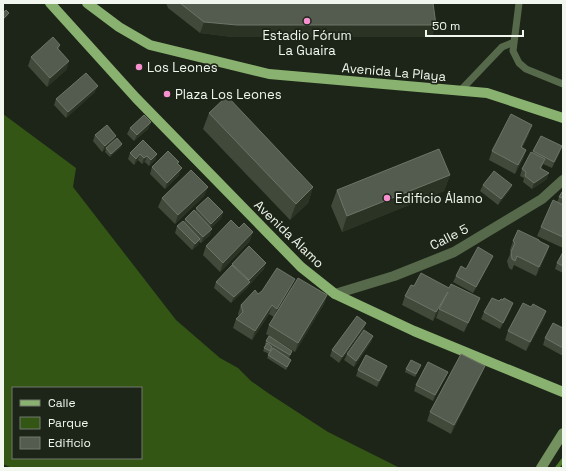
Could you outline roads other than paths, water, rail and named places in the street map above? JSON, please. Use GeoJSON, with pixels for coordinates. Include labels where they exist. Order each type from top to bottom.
{"type":"FeatureCollection","features":[{"type":"Feature","properties":{"kind":"main road","name":"Avenida Álamo"},"geometry":{"type":"LineString","coordinates":[[50,3],[121,82],[301,267],[335,294],[414,331],[563,392]]}},
{"type":"Feature","properties":{"kind":"main road","name":"Avenida La Playa"},"geometry":{"type":"LineString","coordinates":[[91,5],[119,27],[150,45],[270,74],[487,93],[563,118]]}},
{"type":"Feature","properties":{"kind":"main road"},"geometry":{"type":"LineString","coordinates":[[541,468],[563,433]]}},
{"type":"Feature","properties":{"kind":"street","name":"Calle 5"},"geometry":{"type":"LineString","coordinates":[[335,294],[394,276],[454,252],[542,199],[563,180]]}},
{"type":"Feature","properties":{"kind":"lane"},"geometry":{"type":"LineString","coordinates":[[519,3],[513,51],[519,63],[526,69],[563,84]]}},
{"type":"Feature","properties":{"kind":"lane"},"geometry":{"type":"LineString","coordinates":[[461,90],[502,47],[514,42]]}},
{"type":"Feature","properties":{"kind":"waterway"},"geometry":{"type":"LineString","coordinates":[[557,468],[563,460]]}},
{"type":"Feature","properties":{"kind":"place","name":"Estadio Fórum La Guaira"},"geometry":{"type":"Point","coordinates":[307,21]}},
{"type":"Feature","properties":{"kind":"place","name":"Los Leones"},"geometry":{"type":"Point","coordinates":[139,67]}},
{"type":"Feature","properties":{"kind":"place","name":"Plaza Los Leones"},"geometry":{"type":"Point","coordinates":[167,94]}},
{"type":"Feature","properties":{"kind":"place","name":"Edificio Álamo"},"geometry":{"type":"Point","coordinates":[387,198]}}]}
